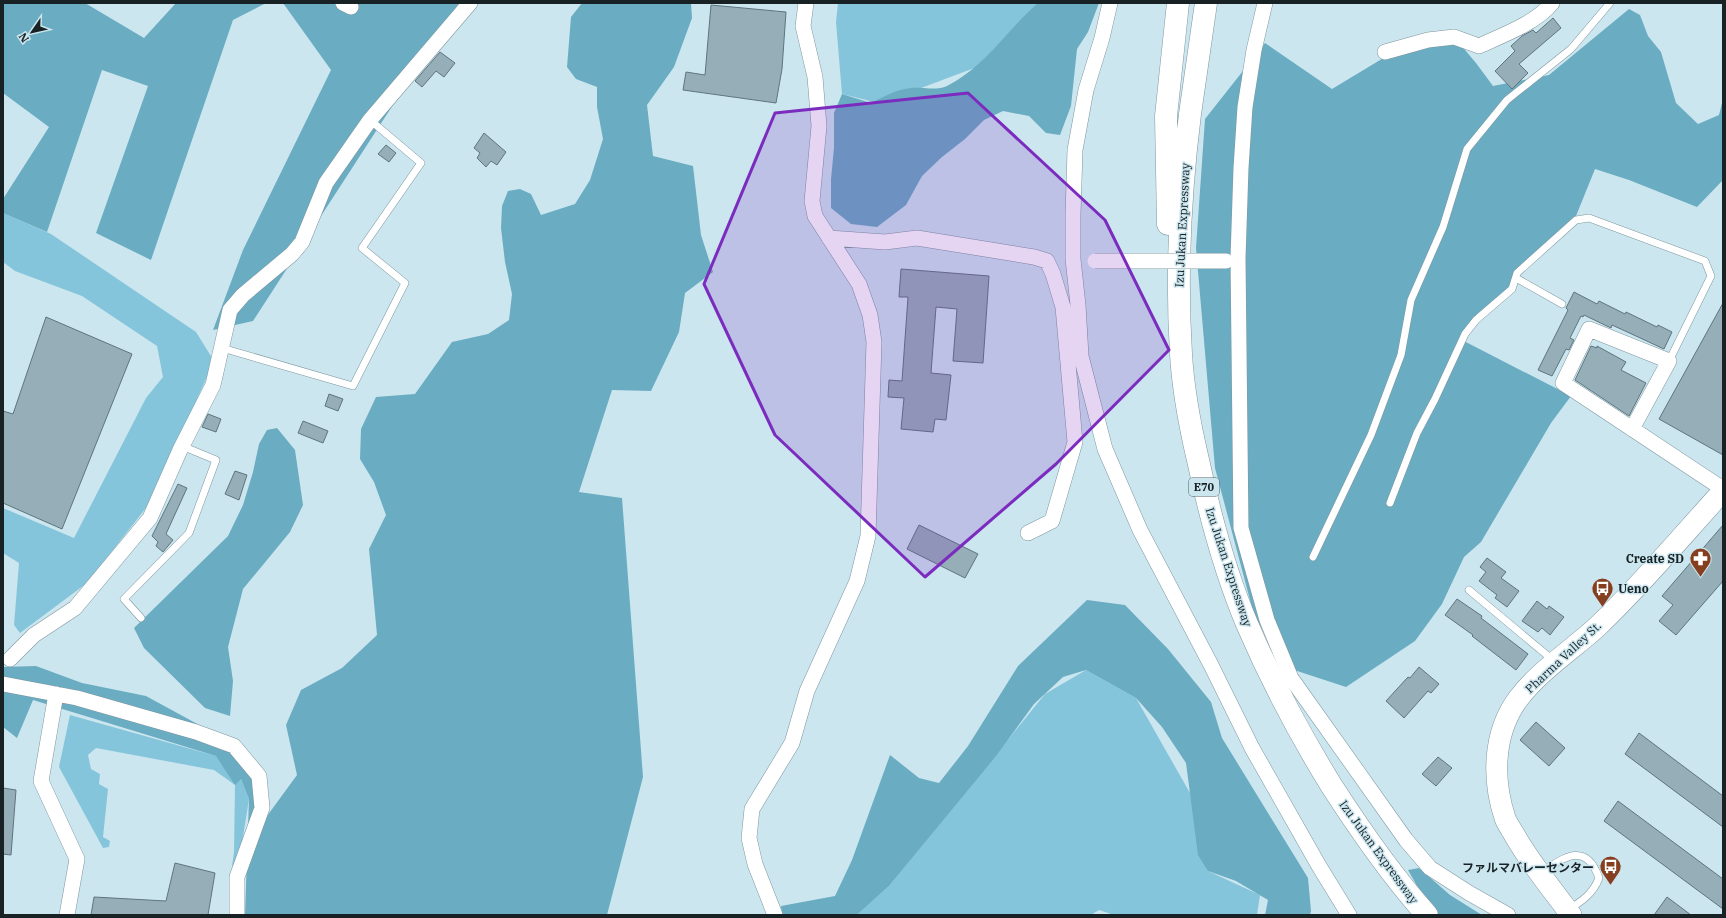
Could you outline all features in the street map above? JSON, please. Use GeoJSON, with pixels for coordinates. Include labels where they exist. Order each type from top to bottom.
{"type":"FeatureCollection","features":[{"type":"Feature","properties":{"kind":"highway"},"geometry":{"type":"LineString","coordinates":[[1168,241],[1166,116],[1178,3]]}},
{"type":"Feature","properties":{"kind":"highway","name":"Izu Jukan Expressway"},"geometry":{"type":"LineString","coordinates":[[1196,3],[1179,113],[1168,241],[1168,298],[1172,352],[1183,432],[1196,492],[1214,553],[1239,625],[1267,687],[1301,751],[1345,823],[1399,895],[1417,915]]}},
{"type":"Feature","properties":{"kind":"highway","name":"Izu Jukan Expressway"},"geometry":{"type":"LineString","coordinates":[[1206,3],[1190,116],[1179,240],[1178,299],[1181,357],[1191,431],[1204,490],[1222,554],[1246,622],[1274,683],[1308,747],[1354,821],[1405,890],[1427,915]]}},
{"type":"Feature","properties":{"kind":"street"},"geometry":{"type":"LineString","coordinates":[[10,659],[34,635],[76,608],[150,518],[182,446],[213,385],[230,310],[243,295],[292,254],[302,242],[326,183],[370,120],[470,3]]}},
{"type":"Feature","properties":{"kind":"street"},"geometry":{"type":"LineString","coordinates":[[775,915],[755,864],[748,838],[752,809],[792,743],[807,691],[857,581],[868,536],[874,342],[870,315],[859,284],[815,216],[812,201],[819,126],[815,77],[803,26],[806,3]]}},
{"type":"Feature","properties":{"kind":"street"},"geometry":{"type":"LineString","coordinates":[[1110,3],[1102,38],[1086,90],[1076,150],[1073,215],[1073,259],[1078,305],[1081,356],[1105,449],[1140,530],[1211,665],[1252,748],[1319,866],[1349,915]]}},
{"type":"Feature","properties":{"kind":"street"},"geometry":{"type":"LineString","coordinates":[[1265,3],[1254,50],[1245,107],[1232,260],[1241,528],[1267,620],[1291,678],[1406,840],[1430,868],[1469,893],[1508,915]]}},
{"type":"Feature","properties":{"kind":"street"},"geometry":{"type":"LineString","coordinates":[[1385,52],[1428,40],[1454,37],[1479,46],[1517,29],[1548,8],[1552,3]]}},
{"type":"Feature","properties":{"kind":"street"},"geometry":{"type":"LineString","coordinates":[[829,238],[885,242],[917,238],[1034,257],[1047,262],[1053,274],[1063,307],[1076,442],[1052,521],[1028,533]]}},
{"type":"Feature","properties":{"kind":"street"},"geometry":{"type":"LineString","coordinates":[[1073,259],[1095,261],[1232,260]]}},
{"type":"Feature","properties":{"kind":"street"},"geometry":{"type":"LineString","coordinates":[[1063,307],[1078,305]]}},
{"type":"Feature","properties":{"kind":"street"},"geometry":{"type":"LineString","coordinates":[[1632,429],[1669,361],[1589,329],[1563,382],[1632,429],[1723,490]]}},
{"type":"Feature","properties":{"kind":"street","name":"Pharma Valley St."},"geometry":{"type":"LineString","coordinates":[[1569,913],[1521,846],[1505,819],[1496,773],[1498,747],[1506,722],[1518,700],[1535,680],[1598,626],[1633,591],[1723,490]]}},
{"type":"Feature","properties":{"kind":"street"},"geometry":{"type":"LineString","coordinates":[[3,684],[77,698],[196,732],[234,746],[259,776],[262,808],[237,877],[237,915]]}},
{"type":"Feature","properties":{"kind":"street"},"geometry":{"type":"LineString","coordinates":[[56,694],[40,781],[77,859],[67,915]]}},
{"type":"Feature","properties":{"kind":"lane"},"geometry":{"type":"LineString","coordinates":[[1313,557],[1370,435],[1402,355],[1411,300],[1443,227],[1467,149],[1507,100],[1571,49],[1610,3]]}},
{"type":"Feature","properties":{"kind":"lane"},"geometry":{"type":"LineString","coordinates":[[222,348],[353,386],[405,283],[362,248],[421,163],[370,120]]}},
{"type":"Feature","properties":{"kind":"lane"},"geometry":{"type":"LineString","coordinates":[[1390,503],[1417,433],[1466,334],[1476,320],[1512,289],[1517,273],[1576,220],[1589,218],[1704,261],[1711,276],[1669,361]]}},
{"type":"Feature","properties":{"kind":"lane"},"geometry":{"type":"LineString","coordinates":[[1516,278],[1562,304]]}},
{"type":"Feature","properties":{"kind":"lane"},"geometry":{"type":"LineString","coordinates":[[141,618],[124,599],[189,533],[216,460],[182,446]]}},
{"type":"Feature","properties":{"kind":"lane"},"geometry":{"type":"LineString","coordinates":[[1469,590],[1556,662]]}},
{"type":"Feature","properties":{"kind":"lane"},"geometry":{"type":"LineString","coordinates":[[1541,873],[1560,860],[1574,855],[1586,857],[1595,865],[1599,878],[1595,889],[1569,913]]}},
{"type":"Feature","properties":{"kind":"highlighted area"},"geometry":{"type":"Polygon","coordinates":[[[968,93],[1105,220],[1169,350],[1056,464],[925,577],[775,435],[704,284],[775,113],[968,93]]]}},
{"type":"Feature","properties":{"kind":"shaded area"},"geometry":{"type":"Polygon","coordinates":[[[3,3],[85,3],[144,38],[176,3],[266,3],[233,20],[151,260],[96,233],[148,86],[102,70],[47,232],[3,213],[3,199],[49,127],[3,93],[3,3]]]}},
{"type":"Feature","properties":{"kind":"shaded area"},"geometry":{"type":"Polygon","coordinates":[[[283,3],[459,3],[253,321],[213,330],[243,250],[331,70],[283,3]]]}},
{"type":"Feature","properties":{"kind":"shaded area"},"geometry":{"type":"Polygon","coordinates":[[[582,3],[691,3],[692,18],[674,67],[647,105],[653,156],[693,166],[701,235],[713,272],[685,293],[679,332],[651,391],[612,390],[579,492],[622,498],[643,777],[607,915],[245,915],[249,799],[241,779],[235,785],[216,756],[33,700],[17,738],[3,727],[3,667],[36,666],[82,683],[146,696],[234,744],[259,773],[259,827],[297,775],[286,725],[301,690],[342,668],[377,635],[369,549],[386,515],[374,482],[360,459],[361,429],[376,397],[415,394],[452,342],[488,334],[509,320],[512,294],[505,262],[501,228],[502,206],[508,191],[520,189],[531,194],[541,215],[575,204],[590,180],[603,139],[597,107],[597,87],[576,79],[567,67],[571,17],[582,3]]]}},
{"type":"Feature","properties":{"kind":"shaded area"},"geometry":{"type":"Polygon","coordinates":[[[838,3],[1039,3],[977,67],[921,88],[874,102],[842,94],[836,22],[838,3]]]}},
{"type":"Feature","properties":{"kind":"shaded area"},"geometry":{"type":"Polygon","coordinates":[[[1038,3],[1099,3],[1088,32],[1077,49],[1071,106],[1060,135],[1046,133],[1029,116],[1003,111],[984,120],[965,139],[942,157],[922,176],[906,205],[877,227],[851,224],[831,208],[834,113],[842,94],[871,103],[901,90],[915,88],[939,88],[947,86],[961,78],[984,59],[1038,3]]]}},
{"type":"Feature","properties":{"kind":"shaded area"},"geometry":{"type":"Polygon","coordinates":[[[1629,9],[1640,15],[1648,36],[1661,52],[1676,103],[1698,124],[1719,115],[1723,99],[1723,180],[1697,207],[1629,180],[1595,169],[1576,216],[1516,278],[1499,301],[1460,339],[1571,396],[1551,423],[1481,542],[1464,557],[1442,604],[1415,641],[1346,687],[1285,667],[1254,615],[1215,468],[1196,248],[1205,119],[1265,43],[1332,89],[1390,54],[1454,37],[1493,86],[1549,75],[1629,9]]]}},
{"type":"Feature","properties":{"kind":"shaded area"},"geometry":{"type":"Polygon","coordinates":[[[3,213],[51,234],[196,332],[214,361],[153,499],[87,583],[20,633],[14,625],[19,563],[3,553],[3,508],[74,538],[146,398],[163,377],[157,346],[82,296],[15,271],[3,262],[3,213]]]}},
{"type":"Feature","properties":{"kind":"shaded area"},"geometry":{"type":"Polygon","coordinates":[[[277,428],[295,450],[303,505],[290,532],[243,589],[228,647],[233,681],[230,716],[205,708],[144,648],[134,628],[228,536],[243,505],[253,472],[259,444],[267,430],[277,428]]]}},
{"type":"Feature","properties":{"kind":"shaded area"},"geometry":{"type":"Polygon","coordinates":[[[1087,600],[1125,605],[1168,649],[1211,702],[1222,738],[1308,878],[1311,911],[1310,915],[1265,915],[1268,900],[1236,881],[1208,871],[1198,855],[1186,763],[1162,727],[1136,698],[1086,670],[1063,677],[1034,704],[996,756],[889,886],[857,915],[782,915],[781,906],[835,896],[852,860],[890,755],[919,778],[939,783],[968,746],[1018,666],[1087,600]]]}},
{"type":"Feature","properties":{"kind":"shaded area"},"geometry":{"type":"Polygon","coordinates":[[[1086,670],[1136,698],[1190,793],[1208,871],[1260,895],[1257,915],[1114,915],[1099,910],[1091,915],[857,915],[889,886],[1045,694],[1086,670]]]}},
{"type":"Feature","properties":{"kind":"shaded area"},"geometry":{"type":"Polygon","coordinates":[[[70,715],[216,756],[241,779],[249,799],[239,862],[232,866],[234,852],[235,785],[214,770],[96,748],[88,755],[91,769],[100,774],[99,784],[108,789],[103,837],[110,841],[109,847],[103,848],[59,767],[70,715]]]}},
{"type":"Feature","properties":{"kind":"shaded area"},"geometry":{"type":"Polygon","coordinates":[[[1419,868],[1450,895],[1482,915],[1439,915],[1425,900],[1408,870],[1419,868]]]}},
{"type":"Feature","properties":{"kind":"building"},"geometry":{"type":"Polygon","coordinates":[[[711,5],[786,12],[782,69],[776,103],[683,90],[686,72],[705,75],[711,5]]]}},
{"type":"Feature","properties":{"kind":"building"},"geometry":{"type":"Polygon","coordinates":[[[1553,18],[1561,28],[1519,64],[1528,73],[1512,89],[1495,71],[1515,51],[1511,46],[1522,36],[1533,30],[1536,33],[1553,18]]]}},
{"type":"Feature","properties":{"kind":"building"},"geometry":{"type":"Polygon","coordinates":[[[440,52],[455,63],[444,77],[436,71],[422,87],[415,81],[440,52]]]}},
{"type":"Feature","properties":{"kind":"building"},"geometry":{"type":"Polygon","coordinates":[[[484,133],[506,152],[497,165],[491,161],[486,167],[477,158],[480,153],[474,148],[484,133]]]}},
{"type":"Feature","properties":{"kind":"building"},"geometry":{"type":"Polygon","coordinates":[[[386,145],[396,153],[389,162],[378,154],[386,145]]]}},
{"type":"Feature","properties":{"kind":"building"},"geometry":{"type":"Polygon","coordinates":[[[901,269],[989,276],[983,363],[953,361],[957,309],[936,307],[931,373],[951,375],[946,420],[935,419],[933,432],[901,429],[904,398],[888,397],[889,380],[902,381],[908,297],[899,297],[901,269]]]}},
{"type":"Feature","properties":{"kind":"building"},"geometry":{"type":"Polygon","coordinates":[[[1574,292],[1597,304],[1599,301],[1625,314],[1626,312],[1657,327],[1658,325],[1672,332],[1664,349],[1612,325],[1611,328],[1584,315],[1583,317],[1581,316],[1570,338],[1574,340],[1569,350],[1566,349],[1552,376],[1538,370],[1568,310],[1566,308],[1574,292]]]}},
{"type":"Feature","properties":{"kind":"building"},"geometry":{"type":"Polygon","coordinates":[[[1723,303],[1723,455],[1659,419],[1723,303]]]}},
{"type":"Feature","properties":{"kind":"building"},"geometry":{"type":"Polygon","coordinates":[[[46,317],[132,354],[62,529],[3,503],[3,411],[13,414],[46,317]]]}},
{"type":"Feature","properties":{"kind":"building"},"geometry":{"type":"Polygon","coordinates":[[[1591,346],[1597,348],[1597,346],[1626,362],[1621,370],[1646,383],[1629,416],[1575,380],[1591,346]]]}},
{"type":"Feature","properties":{"kind":"building"},"geometry":{"type":"Polygon","coordinates":[[[329,394],[343,399],[338,411],[325,406],[329,394]]]}},
{"type":"Feature","properties":{"kind":"building"},"geometry":{"type":"Polygon","coordinates":[[[208,414],[221,419],[216,432],[202,427],[208,414]]]}},
{"type":"Feature","properties":{"kind":"building"},"geometry":{"type":"Polygon","coordinates":[[[303,421],[328,431],[323,443],[298,433],[303,421]]]}},
{"type":"Feature","properties":{"kind":"building"},"geometry":{"type":"Polygon","coordinates":[[[235,471],[247,475],[239,500],[225,494],[235,471]]]}},
{"type":"Feature","properties":{"kind":"building"},"geometry":{"type":"Polygon","coordinates":[[[178,484],[187,488],[166,534],[173,540],[163,552],[156,546],[158,542],[152,536],[178,484]]]}},
{"type":"Feature","properties":{"kind":"building"},"geometry":{"type":"Polygon","coordinates":[[[919,525],[978,554],[965,578],[907,549],[919,525]]]}},
{"type":"Feature","properties":{"kind":"building"},"geometry":{"type":"Polygon","coordinates":[[[1723,525],[1723,581],[1676,635],[1659,621],[1673,605],[1662,596],[1723,525]]]}},
{"type":"Feature","properties":{"kind":"building"},"geometry":{"type":"Polygon","coordinates":[[[1487,558],[1506,572],[1501,578],[1519,591],[1507,607],[1495,598],[1497,595],[1479,581],[1486,572],[1480,567],[1487,558]]]}},
{"type":"Feature","properties":{"kind":"building"},"geometry":{"type":"Polygon","coordinates":[[[1457,599],[1482,616],[1481,618],[1528,654],[1516,670],[1472,636],[1473,635],[1445,615],[1457,599]]]}},
{"type":"Feature","properties":{"kind":"building"},"geometry":{"type":"Polygon","coordinates":[[[1537,601],[1547,609],[1549,606],[1564,617],[1550,635],[1542,628],[1538,632],[1522,621],[1537,601]]]}},
{"type":"Feature","properties":{"kind":"building"},"geometry":{"type":"Polygon","coordinates":[[[1419,667],[1439,684],[1431,693],[1428,691],[1404,718],[1386,701],[1408,677],[1410,678],[1419,667]]]}},
{"type":"Feature","properties":{"kind":"building"},"geometry":{"type":"Polygon","coordinates":[[[1536,722],[1565,748],[1549,766],[1520,740],[1536,722]]]}},
{"type":"Feature","properties":{"kind":"building"},"geometry":{"type":"Polygon","coordinates":[[[1639,733],[1723,796],[1723,827],[1625,754],[1639,733]]]}},
{"type":"Feature","properties":{"kind":"building"},"geometry":{"type":"Polygon","coordinates":[[[1438,757],[1452,768],[1436,786],[1422,774],[1438,757]]]}},
{"type":"Feature","properties":{"kind":"building"},"geometry":{"type":"Polygon","coordinates":[[[3,788],[16,790],[11,855],[3,854],[3,788]]]}},
{"type":"Feature","properties":{"kind":"building"},"geometry":{"type":"Polygon","coordinates":[[[1618,801],[1723,879],[1723,909],[1604,821],[1618,801]]]}},
{"type":"Feature","properties":{"kind":"building"},"geometry":{"type":"Polygon","coordinates":[[[175,863],[215,873],[208,915],[91,915],[94,897],[166,901],[175,863]]]}},
{"type":"Feature","properties":{"kind":"building"},"geometry":{"type":"Polygon","coordinates":[[[1667,897],[1691,915],[1654,915],[1667,897]]]}},
{"type":"Feature","properties":{"kind":"place","name":"Create SD"},"geometry":{"type":"Point","coordinates":[1700,578]}},
{"type":"Feature","properties":{"kind":"place","name":"Ueno"},"geometry":{"type":"Point","coordinates":[1603,608]}},
{"type":"Feature","properties":{"kind":"place","name":"ファルマバレーセンター"},"geometry":{"type":"Point","coordinates":[1610,886]}}]}
